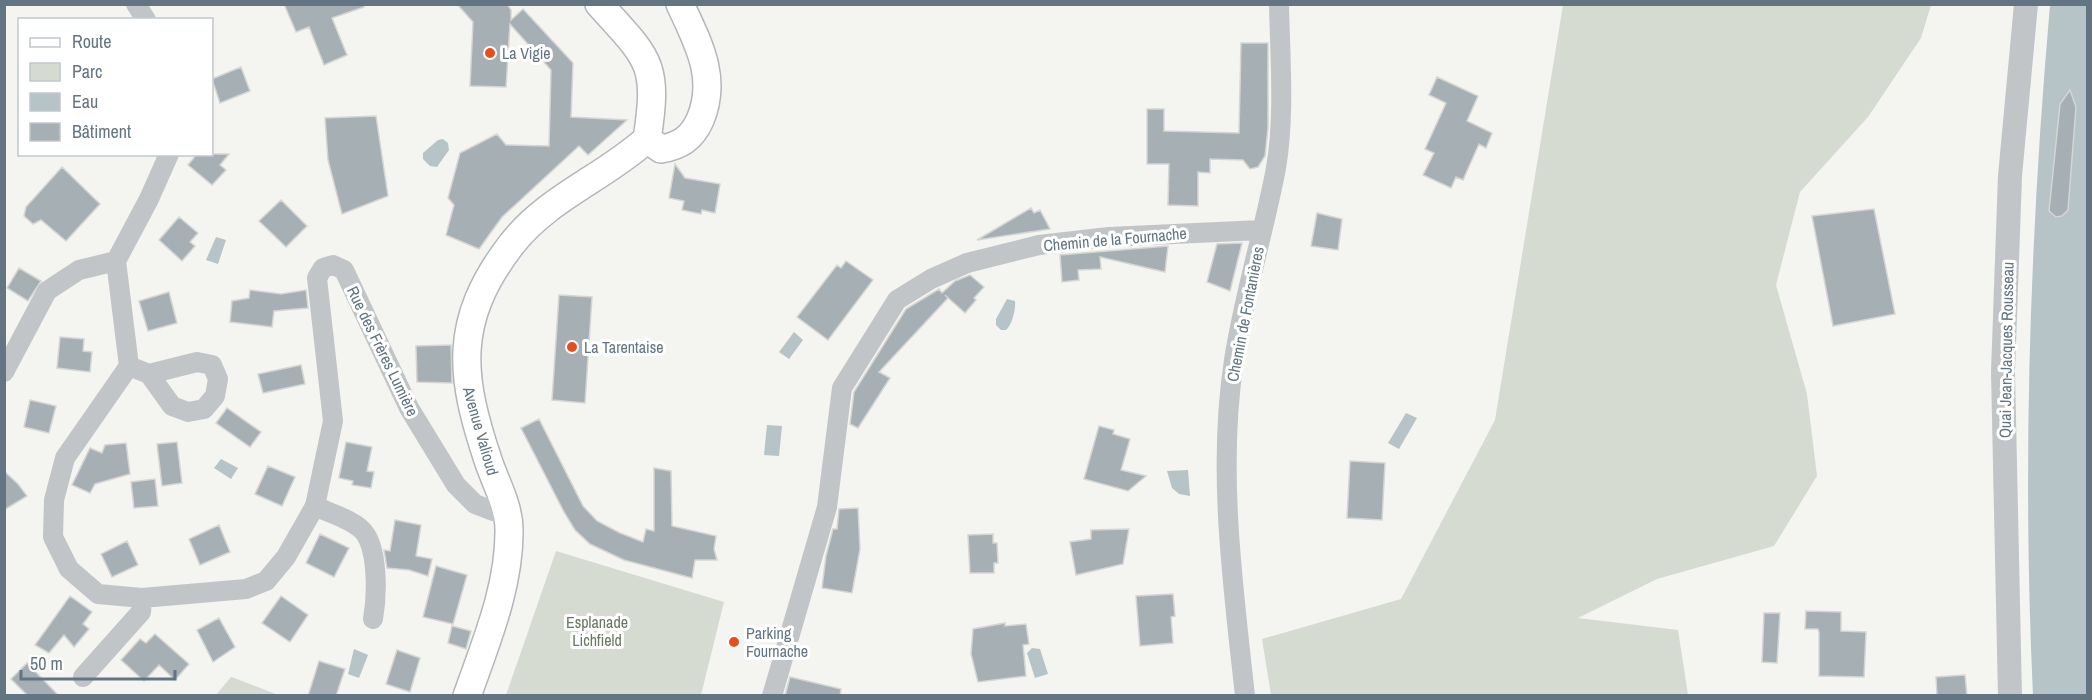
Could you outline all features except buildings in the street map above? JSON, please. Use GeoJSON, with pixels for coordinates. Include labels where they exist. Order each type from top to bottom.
{"type":"FeatureCollection","features":[{"type":"Feature","properties":{"kind":"main road"},"geometry":{"type":"LineString","coordinates":[[599,4],[633,42],[646,61],[652,76],[652,104],[646,139],[662,149],[679,146],[697,128],[705,108],[708,72],[680,4]]}},
{"type":"Feature","properties":{"kind":"main road","name":"Avenue Valioud"},"geometry":{"type":"LineString","coordinates":[[467,696],[496,613],[505,572],[509,527],[469,398],[466,370],[468,340],[478,299],[506,253],[537,218],[573,190],[619,163],[646,139]]}},
{"type":"Feature","properties":{"kind":"street"},"geometry":{"type":"LineString","coordinates":[[136,4],[145,18]]}},
{"type":"Feature","properties":{"kind":"street","name":"Chemin de Fontanières"},"geometry":{"type":"LineString","coordinates":[[1245,696],[1233,584],[1226,448],[1234,360],[1277,156],[1281,89],[1279,4]]}},
{"type":"Feature","properties":{"kind":"street","name":"Quai Jean-Jacques Rousseau"},"geometry":{"type":"LineString","coordinates":[[2010,696],[2003,372],[2010,176],[2026,4]]}},
{"type":"Feature","properties":{"kind":"street"},"geometry":{"type":"LineString","coordinates":[[149,374],[129,366],[116,261],[149,200],[168,156]]}},
{"type":"Feature","properties":{"kind":"street","name":"Chemin de la Fournache"},"geometry":{"type":"LineString","coordinates":[[772,696],[827,507],[842,388],[897,300],[931,279],[967,263],[1039,245],[1109,237],[1261,230]]}},
{"type":"Feature","properties":{"kind":"street"},"geometry":{"type":"LineString","coordinates":[[4,372],[47,291],[79,270],[116,261]]}},
{"type":"Feature","properties":{"kind":"street","name":"Rue des Frères Lumière"},"geometry":{"type":"LineString","coordinates":[[129,366],[66,458],[54,500],[53,537],[69,569],[98,594],[141,598],[246,589],[266,581],[286,558],[315,506],[333,421],[317,278],[323,268],[333,265],[344,270],[409,408],[456,485],[475,504],[493,511],[504,508]]}},
{"type":"Feature","properties":{"kind":"street"},"geometry":{"type":"LineString","coordinates":[[315,506],[359,527],[369,537],[378,594],[374,619]]}},
{"type":"Feature","properties":{"kind":"street"},"geometry":{"type":"LineString","coordinates":[[83,677],[141,612],[141,598]]}},
{"type":"Feature","properties":{"kind":"green space"},"geometry":{"type":"Polygon","coordinates":[[[1563,5],[1931,5],[1921,38],[1868,117],[1800,192],[1776,285],[1807,394],[1817,476],[1774,546],[1657,579],[1578,618],[1678,630],[1688,695],[1271,695],[1262,639],[1401,599],[1495,420],[1563,5]]]}},
{"type":"Feature","properties":{"kind":"green space","name":"Esplanade Lichfield"},"geometry":{"type":"Polygon","coordinates":[[[556,551],[724,602],[701,695],[506,695],[556,551]]]}},
{"type":"Feature","properties":{"kind":"green space"},"geometry":{"type":"Polygon","coordinates":[[[232,677],[278,695],[216,695],[232,677]]]}},
{"type":"Feature","properties":{"kind":"water"},"geometry":{"type":"Polygon","coordinates":[[[2050,5],[2087,5],[2087,695],[2033,695],[2028,522],[2030,350],[2037,177],[2050,5]]]}},
{"type":"Feature","properties":{"kind":"water"},"geometry":{"type":"Polygon","coordinates":[[[443,139],[448,143],[449,150],[437,167],[430,166],[423,159],[423,153],[438,140],[443,139]]]}},
{"type":"Feature","properties":{"kind":"water"},"geometry":{"type":"Polygon","coordinates":[[[216,237],[226,240],[218,264],[206,260],[216,237]]]}},
{"type":"Feature","properties":{"kind":"water"},"geometry":{"type":"Polygon","coordinates":[[[1007,299],[1015,301],[1014,312],[1008,328],[1001,330],[996,325],[996,319],[1007,299]]]}},
{"type":"Feature","properties":{"kind":"water"},"geometry":{"type":"Polygon","coordinates":[[[794,332],[803,340],[789,359],[779,352],[794,332]]]}},
{"type":"Feature","properties":{"kind":"water"},"geometry":{"type":"Polygon","coordinates":[[[1406,413],[1417,418],[1399,449],[1388,443],[1406,413]]]}},
{"type":"Feature","properties":{"kind":"water"},"geometry":{"type":"Polygon","coordinates":[[[767,425],[782,426],[779,456],[764,455],[767,425]]]}},
{"type":"Feature","properties":{"kind":"water"},"geometry":{"type":"Polygon","coordinates":[[[221,459],[238,468],[231,479],[214,468],[221,459]]]}},
{"type":"Feature","properties":{"kind":"water"},"geometry":{"type":"Polygon","coordinates":[[[1188,470],[1190,496],[1179,494],[1172,488],[1167,471],[1188,470]]]}},
{"type":"Feature","properties":{"kind":"water"},"geometry":{"type":"Polygon","coordinates":[[[1032,648],[1040,649],[1048,674],[1035,678],[1027,653],[1032,648]]]}},
{"type":"Feature","properties":{"kind":"water"},"geometry":{"type":"Polygon","coordinates":[[[354,649],[368,655],[359,678],[348,674],[354,649]]]}},
{"type":"Feature","properties":{"kind":"place","name":"La Vigie"},"geometry":{"type":"Point","coordinates":[490,53]}},
{"type":"Feature","properties":{"kind":"place","name":"La Tarentaise"},"geometry":{"type":"Point","coordinates":[572,347]}},
{"type":"Feature","properties":{"kind":"place","name":"Parking Fournache"},"geometry":{"type":"Point","coordinates":[734,642]}}]}
